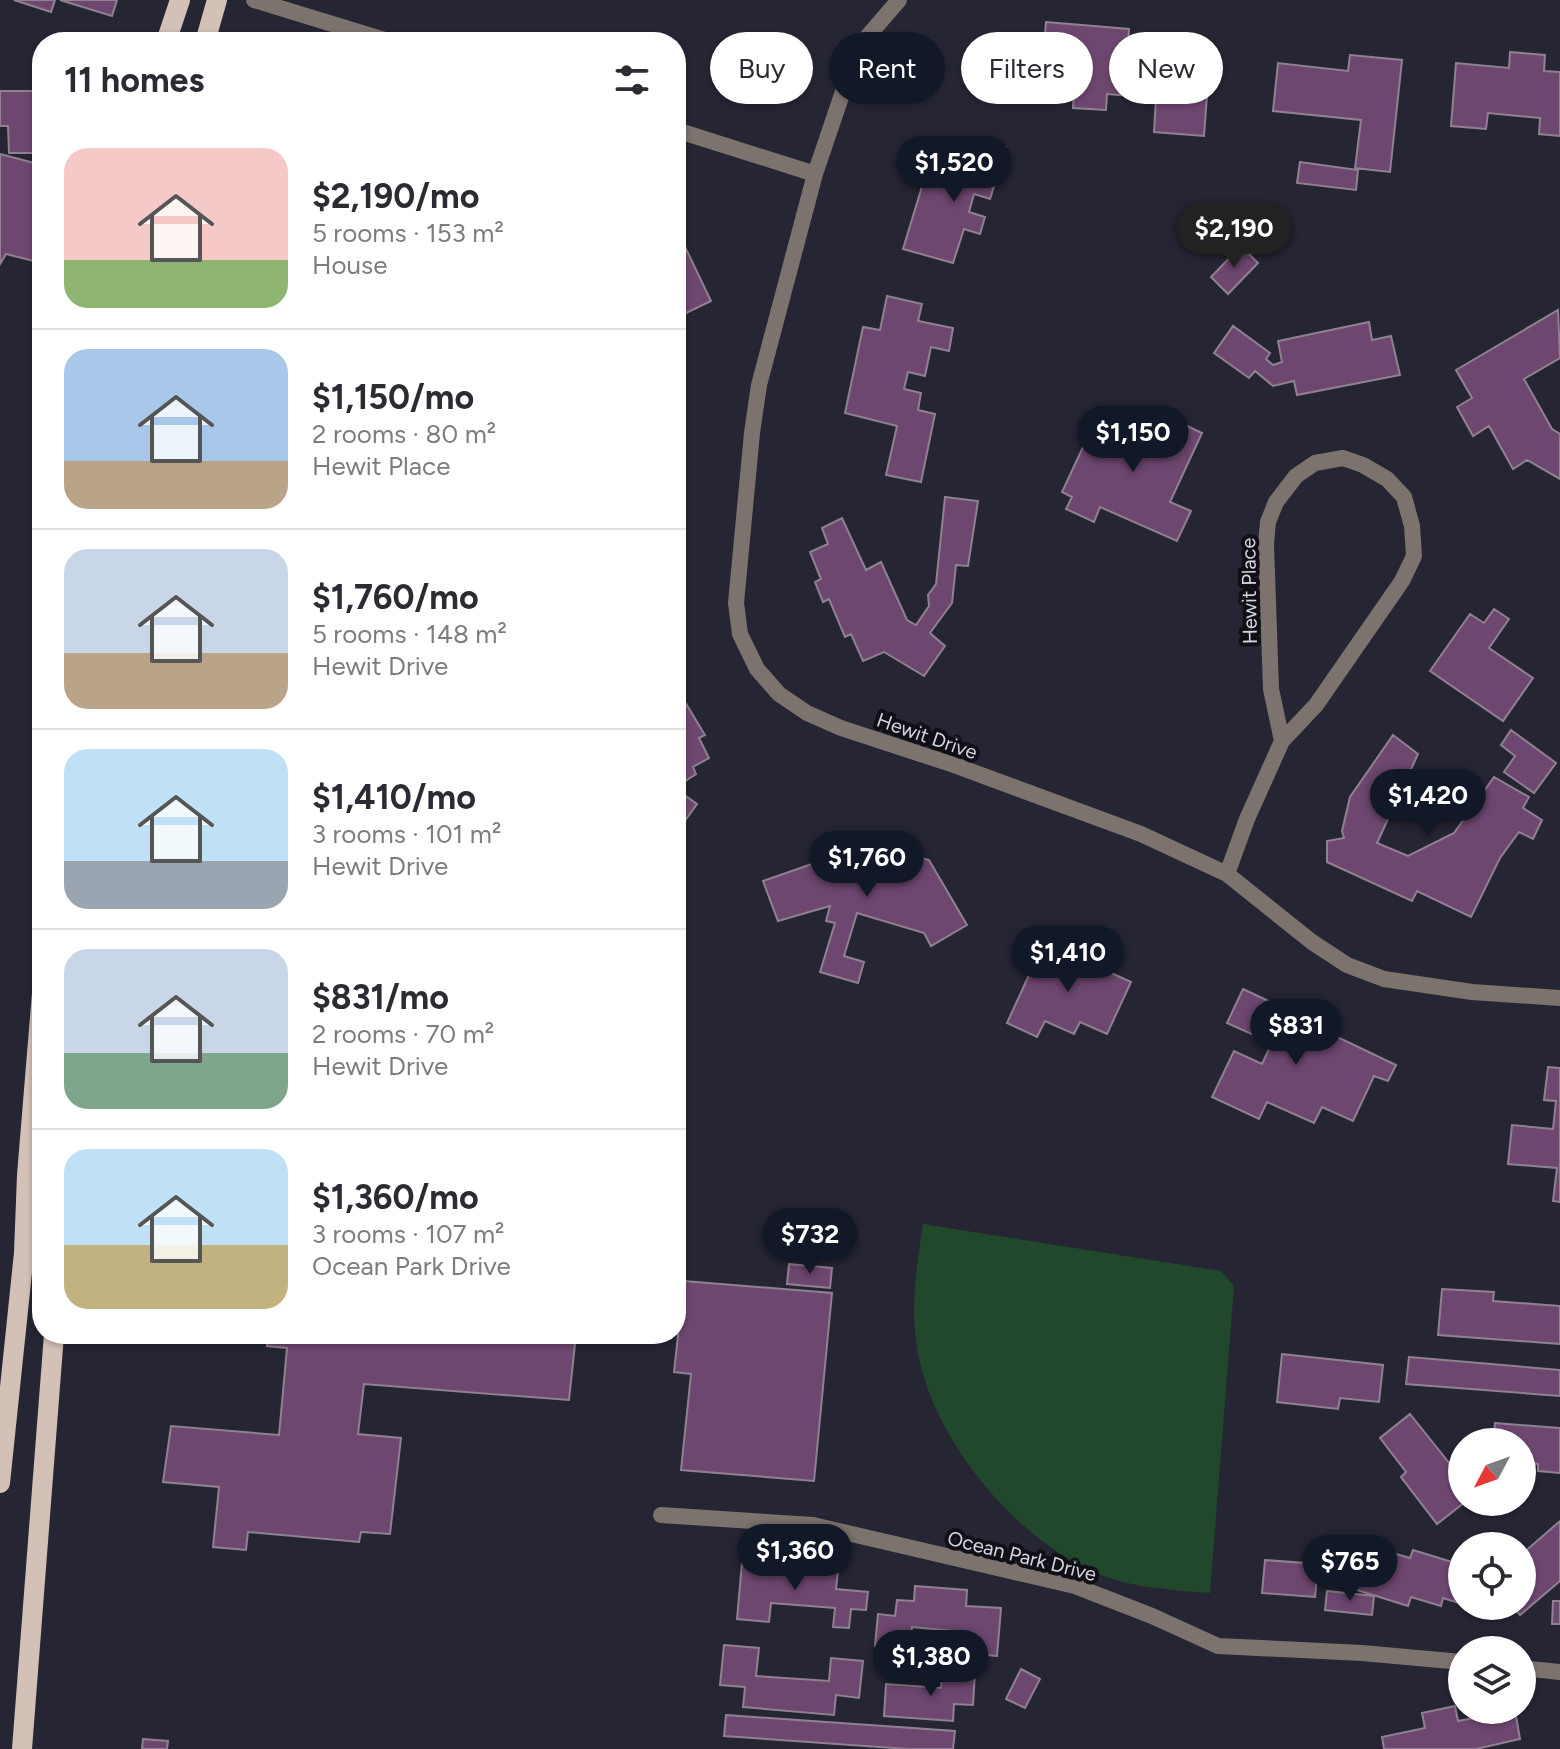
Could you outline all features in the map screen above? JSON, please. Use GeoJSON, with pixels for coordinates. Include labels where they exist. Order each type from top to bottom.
{"type":"FeatureCollection","features":[{"type":"Feature","properties":{"kind":"main road"},"geometry":{"type":"LineString","coordinates":[[169,32],[180,0]]}},
{"type":"Feature","properties":{"kind":"main road"},"geometry":{"type":"LineString","coordinates":[[208,32],[217,0]]}},
{"type":"Feature","properties":{"kind":"main road"},"geometry":{"type":"LineString","coordinates":[[0,1483],[24,1253],[32,1114]]}},
{"type":"Feature","properties":{"kind":"main road"},"geometry":{"type":"LineString","coordinates":[[22,1749],[53,1344]]}},
{"type":"Feature","properties":{"kind":"street"},"geometry":{"type":"LineString","coordinates":[[254,0],[358,32]]}},
{"type":"Feature","properties":{"kind":"street","name":"Hewit Drive"},"geometry":{"type":"LineString","coordinates":[[899,0],[867,37],[853,62],[815,174],[759,385],[736,603],[740,634],[757,669],[779,694],[807,713],[841,728],[954,765],[1141,834],[1227,874],[1312,942],[1347,965],[1384,979],[1472,992],[1560,998]]}},
{"type":"Feature","properties":{"kind":"street"},"geometry":{"type":"LineString","coordinates":[[686,133],[815,174]]}},
{"type":"Feature","properties":{"kind":"street","name":"Hewit Place"},"geometry":{"type":"LineString","coordinates":[[1227,874],[1247,819],[1282,741],[1316,705],[1402,581],[1414,556],[1412,526],[1404,497],[1387,479],[1343,458],[1315,463],[1296,476],[1276,502],[1268,522],[1271,689],[1282,741]]}},
{"type":"Feature","properties":{"kind":"street","name":"Ocean Park Drive"},"geometry":{"type":"LineString","coordinates":[[661,1515],[813,1525],[1075,1586],[1218,1646],[1448,1661]]}},
{"type":"Feature","properties":{"kind":"street"},"geometry":{"type":"LineString","coordinates":[[1536,1669],[1560,1672]]}},
{"type":"Feature","properties":{"kind":"green space"},"geometry":{"type":"Polygon","coordinates":[[[923,1224],[1221,1271],[1234,1286],[1210,1593],[1126,1583],[1079,1565],[1023,1525],[973,1470],[935,1407],[916,1340],[914,1296],[923,1224]]]}},
{"type":"Feature","properties":{"kind":"building"},"geometry":{"type":"Polygon","coordinates":[[[14,0],[55,0],[51,12],[14,0]]]}},
{"type":"Feature","properties":{"kind":"building"},"geometry":{"type":"Polygon","coordinates":[[[60,0],[117,0],[112,16],[60,0]]]}},
{"type":"Feature","properties":{"kind":"building"},"geometry":{"type":"Polygon","coordinates":[[[1046,22],[1129,29],[1129,32],[1109,32],[1106,110],[1073,108],[1073,104],[1093,104],[1093,32],[1045,32],[1046,22]]]}},
{"type":"Feature","properties":{"kind":"building"},"geometry":{"type":"Polygon","coordinates":[[[1510,52],[1545,55],[1544,71],[1560,72],[1560,136],[1539,134],[1540,118],[1488,113],[1486,129],[1451,126],[1456,63],[1509,68],[1510,52]]]}},
{"type":"Feature","properties":{"kind":"building"},"geometry":{"type":"Polygon","coordinates":[[[1350,55],[1402,60],[1390,172],[1355,168],[1361,120],[1273,111],[1278,63],[1348,71],[1350,55]]]}},
{"type":"Feature","properties":{"kind":"building"},"geometry":{"type":"Polygon","coordinates":[[[0,91],[32,91],[32,153],[9,153],[8,126],[0,126],[0,91]]]}},
{"type":"Feature","properties":{"kind":"building"},"geometry":{"type":"Polygon","coordinates":[[[1156,104],[1206,104],[1204,136],[1154,132],[1156,104]]]}},
{"type":"Feature","properties":{"kind":"building"},"geometry":{"type":"Polygon","coordinates":[[[972,137],[1006,147],[990,199],[974,194],[969,212],[985,217],[980,234],[964,229],[953,263],[903,249],[924,180],[956,189],[972,137]]]}},
{"type":"Feature","properties":{"kind":"building"},"geometry":{"type":"Polygon","coordinates":[[[0,154],[32,162],[32,260],[6,254],[0,264],[0,154]]]}},
{"type":"Feature","properties":{"kind":"building"},"geometry":{"type":"Polygon","coordinates":[[[1300,162],[1358,170],[1356,190],[1297,183],[1300,162]]]}},
{"type":"Feature","properties":{"kind":"building"},"geometry":{"type":"Polygon","coordinates":[[[1241,246],[1258,263],[1228,294],[1211,277],[1241,246]]]}},
{"type":"Feature","properties":{"kind":"building"},"geometry":{"type":"Polygon","coordinates":[[[686,249],[711,301],[686,313],[686,249]]]}},
{"type":"Feature","properties":{"kind":"building"},"geometry":{"type":"Polygon","coordinates":[[[887,296],[922,304],[918,321],[953,328],[949,351],[931,347],[925,376],[908,372],[904,389],[921,393],[918,410],[935,414],[921,482],[886,475],[897,426],[845,413],[863,327],[880,330],[887,296]]]}},
{"type":"Feature","properties":{"kind":"building"},"geometry":{"type":"Polygon","coordinates":[[[1558,310],[1560,358],[1524,379],[1552,429],[1560,434],[1560,479],[1527,460],[1513,469],[1489,426],[1473,436],[1457,407],[1472,398],[1456,370],[1558,310]]]}},
{"type":"Feature","properties":{"kind":"building"},"geometry":{"type":"Polygon","coordinates":[[[1369,322],[1372,340],[1391,336],[1400,375],[1297,395],[1294,381],[1273,386],[1255,371],[1249,378],[1214,353],[1233,326],[1270,353],[1266,359],[1273,365],[1282,362],[1278,341],[1369,322]]]}},
{"type":"Feature","properties":{"kind":"building"},"geometry":{"type":"Polygon","coordinates":[[[1105,411],[1164,438],[1173,419],[1202,433],[1170,502],[1191,511],[1177,541],[1100,507],[1094,522],[1066,509],[1072,497],[1062,492],[1090,432],[1095,434],[1105,411]]]}},
{"type":"Feature","properties":{"kind":"building"},"geometry":{"type":"Polygon","coordinates":[[[945,497],[978,501],[968,566],[956,565],[952,603],[930,633],[945,646],[924,676],[884,652],[863,661],[851,634],[845,637],[829,599],[823,602],[815,582],[821,579],[810,552],[828,544],[822,528],[842,518],[866,570],[881,562],[907,620],[916,625],[929,606],[928,595],[936,584],[945,497]]]}},
{"type":"Feature","properties":{"kind":"building"},"geometry":{"type":"Polygon","coordinates":[[[1494,609],[1509,619],[1489,648],[1533,678],[1503,721],[1430,671],[1470,614],[1484,623],[1494,609]]]}},
{"type":"Feature","properties":{"kind":"building"},"geometry":{"type":"Polygon","coordinates":[[[686,704],[705,735],[699,738],[709,758],[693,767],[696,774],[686,780],[686,704]]]}},
{"type":"Feature","properties":{"kind":"building"},"geometry":{"type":"Polygon","coordinates":[[[1511,730],[1556,763],[1534,793],[1504,772],[1515,756],[1501,745],[1511,730]]]}},
{"type":"Feature","properties":{"kind":"building"},"geometry":{"type":"Polygon","coordinates":[[[1393,735],[1418,754],[1377,843],[1408,856],[1454,833],[1494,777],[1529,797],[1523,808],[1542,820],[1533,839],[1519,832],[1500,858],[1471,917],[1417,891],[1412,901],[1327,862],[1327,841],[1344,838],[1342,831],[1350,797],[1393,735]]]}},
{"type":"Feature","properties":{"kind":"building"},"geometry":{"type":"Polygon","coordinates":[[[686,796],[697,804],[686,819],[686,796]]]}},
{"type":"Feature","properties":{"kind":"building"},"geometry":{"type":"Polygon","coordinates":[[[872,843],[929,860],[967,925],[931,946],[924,933],[857,913],[844,956],[864,962],[858,983],[820,972],[835,923],[826,921],[830,906],[778,921],[763,881],[872,843]]]}},
{"type":"Feature","properties":{"kind":"building"},"geometry":{"type":"Polygon","coordinates":[[[1044,942],[1131,982],[1107,1034],[1080,1022],[1074,1034],[1045,1021],[1037,1037],[1007,1023],[1044,942]]]}},
{"type":"Feature","properties":{"kind":"building"},"geometry":{"type":"Polygon","coordinates":[[[1243,989],[1290,1011],[1282,1027],[1298,1034],[1304,1021],[1396,1065],[1388,1081],[1374,1076],[1353,1121],[1322,1107],[1314,1123],[1267,1102],[1259,1119],[1212,1097],[1234,1051],[1262,1064],[1272,1043],[1227,1023],[1243,989]]]}},
{"type":"Feature","properties":{"kind":"building"},"geometry":{"type":"Polygon","coordinates":[[[1548,1067],[1560,1068],[1560,1202],[1553,1201],[1557,1168],[1508,1164],[1512,1125],[1553,1129],[1556,1101],[1544,1100],[1548,1067]]]}},
{"type":"Feature","properties":{"kind":"building"},"geometry":{"type":"Polygon","coordinates":[[[789,1264],[832,1268],[830,1288],[787,1284],[789,1264]]]}},
{"type":"Feature","properties":{"kind":"building"},"geometry":{"type":"Polygon","coordinates":[[[686,1281],[832,1293],[814,1481],[681,1470],[691,1374],[674,1372],[677,1344],[686,1344],[686,1281]]]}},
{"type":"Feature","properties":{"kind":"building"},"geometry":{"type":"Polygon","coordinates":[[[1442,1289],[1494,1292],[1493,1301],[1560,1306],[1560,1344],[1438,1335],[1442,1289]]]}},
{"type":"Feature","properties":{"kind":"building"},"geometry":{"type":"Polygon","coordinates":[[[575,1344],[569,1400],[364,1384],[358,1434],[401,1438],[390,1534],[361,1532],[359,1542],[248,1532],[246,1550],[213,1547],[219,1487],[163,1482],[171,1426],[279,1435],[287,1348],[267,1346],[575,1344]]]}},
{"type":"Feature","properties":{"kind":"building"},"geometry":{"type":"Polygon","coordinates":[[[1282,1354],[1383,1365],[1379,1402],[1340,1398],[1338,1409],[1277,1402],[1282,1354]]]}},
{"type":"Feature","properties":{"kind":"building"},"geometry":{"type":"Polygon","coordinates":[[[1409,1357],[1560,1370],[1560,1396],[1406,1384],[1409,1357]]]}},
{"type":"Feature","properties":{"kind":"building"},"geometry":{"type":"Polygon","coordinates":[[[1410,1414],[1448,1462],[1448,1515],[1437,1524],[1401,1477],[1406,1472],[1380,1438],[1410,1414]]]}},
{"type":"Feature","properties":{"kind":"building"},"geometry":{"type":"Polygon","coordinates":[[[1495,1423],[1560,1428],[1560,1473],[1538,1471],[1536,1428],[1494,1428],[1495,1423]]]}},
{"type":"Feature","properties":{"kind":"building"},"geometry":{"type":"Polygon","coordinates":[[[1560,1521],[1560,1581],[1536,1601],[1536,1542],[1560,1521]]]}},
{"type":"Feature","properties":{"kind":"building"},"geometry":{"type":"Polygon","coordinates":[[[1354,1542],[1410,1558],[1413,1550],[1448,1561],[1448,1600],[1443,1598],[1441,1606],[1411,1597],[1408,1606],[1341,1585],[1354,1542]]]}},
{"type":"Feature","properties":{"kind":"building"},"geometry":{"type":"Polygon","coordinates":[[[1265,1560],[1318,1564],[1315,1597],[1262,1593],[1265,1560]]]}},
{"type":"Feature","properties":{"kind":"building"},"geometry":{"type":"Polygon","coordinates":[[[742,1563],[838,1571],[836,1589],[868,1592],[866,1610],[851,1609],[849,1628],[833,1627],[835,1608],[771,1603],[769,1622],[737,1619],[742,1563]]]}},
{"type":"Feature","properties":{"kind":"building"},"geometry":{"type":"Polygon","coordinates":[[[915,1586],[967,1590],[966,1606],[1001,1608],[997,1656],[962,1653],[964,1632],[912,1627],[910,1648],[875,1646],[878,1614],[895,1616],[897,1600],[914,1601],[915,1586]]]}},
{"type":"Feature","properties":{"kind":"building"},"geometry":{"type":"Polygon","coordinates":[[[1327,1591],[1374,1596],[1372,1615],[1325,1610],[1327,1591]]]}},
{"type":"Feature","properties":{"kind":"building"},"geometry":{"type":"Polygon","coordinates":[[[1553,1601],[1560,1601],[1560,1624],[1552,1624],[1553,1601]]]}},
{"type":"Feature","properties":{"kind":"building"},"geometry":{"type":"Polygon","coordinates":[[[724,1645],[759,1648],[756,1676],[829,1681],[831,1658],[863,1661],[859,1698],[836,1695],[834,1715],[743,1707],[745,1687],[720,1685],[724,1645]]]}},
{"type":"Feature","properties":{"kind":"building"},"geometry":{"type":"Polygon","coordinates":[[[1021,1669],[1040,1679],[1025,1708],[1006,1699],[1021,1669]]]}},
{"type":"Feature","properties":{"kind":"building"},"geometry":{"type":"Polygon","coordinates":[[[943,1671],[975,1673],[973,1705],[954,1704],[953,1721],[884,1716],[886,1684],[941,1688],[943,1671]]]}},
{"type":"Feature","properties":{"kind":"building"},"geometry":{"type":"Polygon","coordinates":[[[1448,1707],[1448,1724],[1517,1724],[1520,1739],[1476,1749],[1384,1749],[1382,1737],[1425,1728],[1422,1713],[1448,1707]]]}},
{"type":"Feature","properties":{"kind":"building"},"geometry":{"type":"Polygon","coordinates":[[[726,1715],[955,1731],[953,1749],[908,1749],[724,1736],[726,1715]]]}},
{"type":"Feature","properties":{"kind":"building"},"geometry":{"type":"Polygon","coordinates":[[[143,1739],[168,1741],[167,1749],[142,1749],[143,1739]]]}}]}
